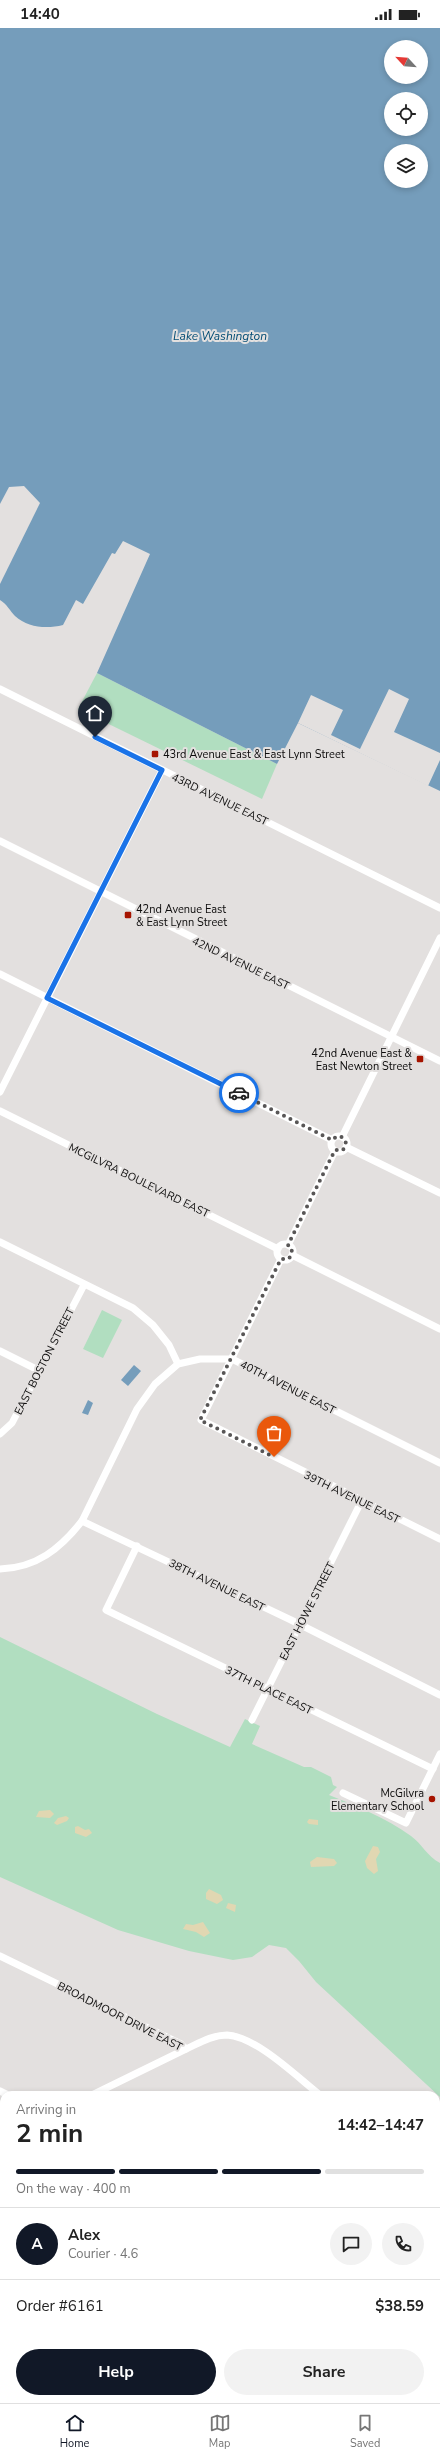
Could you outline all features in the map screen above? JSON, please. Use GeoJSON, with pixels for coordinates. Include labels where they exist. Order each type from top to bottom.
{"type":"FeatureCollection","features":[{"type":"Feature","properties":{"kind":"street","name":"43RD AVENUE EAST"},"geometry":{"type":"LineString","coordinates":[[0,689],[440,908]]}},
{"type":"Feature","properties":{"kind":"street"},"geometry":{"type":"LineString","coordinates":[[0,1092],[162,770]]}},
{"type":"Feature","properties":{"kind":"street","name":"42ND AVENUE EAST"},"geometry":{"type":"LineString","coordinates":[[0,841],[440,1062]]}},
{"type":"Feature","properties":{"kind":"street"},"geometry":{"type":"LineString","coordinates":[[342,1137],[440,938]]}},
{"type":"Feature","properties":{"kind":"street"},"geometry":{"type":"LineString","coordinates":[[0,974],[332,1140]]}},
{"type":"Feature","properties":{"kind":"street","name":"MCGILVRA BOULEVARD EAST"},"geometry":{"type":"LineString","coordinates":[[0,1111],[278,1248]]}},
{"type":"Feature","properties":{"kind":"street"},"geometry":{"type":"LineString","coordinates":[[337,1136],[342,1137],[346,1141],[346,1147],[341,1151],[335,1150],[331,1146],[332,1140],[337,1136]]}},
{"type":"Feature","properties":{"kind":"street"},"geometry":{"type":"LineString","coordinates":[[346,1147],[440,1193]]}},
{"type":"Feature","properties":{"kind":"street"},"geometry":{"type":"LineString","coordinates":[[288,1245],[335,1150]]}},
{"type":"Feature","properties":{"kind":"street"},"geometry":{"type":"LineString","coordinates":[[0,1242],[133,1308],[153,1325],[169,1345],[178,1364],[155,1384],[137,1409],[82,1521],[54,1552],[23,1567],[0,1569]]}},
{"type":"Feature","properties":{"kind":"street"},"geometry":{"type":"LineString","coordinates":[[283,1244],[288,1245],[292,1249],[292,1255],[288,1259],[281,1259],[277,1254],[278,1248],[283,1244]]}},
{"type":"Feature","properties":{"kind":"street"},"geometry":{"type":"LineString","coordinates":[[292,1255],[440,1329]]}},
{"type":"Feature","properties":{"kind":"street"},"geometry":{"type":"LineString","coordinates":[[232,1359],[281,1259]]}},
{"type":"Feature","properties":{"kind":"street","name":"EAST BOSTON STREET"},"geometry":{"type":"LineString","coordinates":[[0,1434],[12,1423],[84,1285]]}},
{"type":"Feature","properties":{"kind":"street"},"geometry":{"type":"LineString","coordinates":[[0,1351],[40,1371]]}},
{"type":"Feature","properties":{"kind":"street","name":"40TH AVENUE EAST"},"geometry":{"type":"LineString","coordinates":[[178,1364],[200,1359],[232,1359],[440,1463]]}},
{"type":"Feature","properties":{"kind":"street","name":"39TH AVENUE EAST"},"geometry":{"type":"LineString","coordinates":[[232,1359],[200,1420],[361,1502],[440,1539]]}},
{"type":"Feature","properties":{"kind":"street","name":"EAST HOWE STREET"},"geometry":{"type":"LineString","coordinates":[[252,1720],[361,1502]]}},
{"type":"Feature","properties":{"kind":"street","name":"38TH AVENUE EAST"},"geometry":{"type":"LineString","coordinates":[[82,1521],[300,1625],[440,1695]]}},
{"type":"Feature","properties":{"kind":"street","name":"37TH PLACE EAST"},"geometry":{"type":"LineString","coordinates":[[137,1546],[106,1610],[433,1768]]}},
{"type":"Feature","properties":{"kind":"street"},"geometry":{"type":"LineString","coordinates":[[343,1793],[406,1823],[440,1754]]}},
{"type":"Feature","properties":{"kind":"street","name":"BROADMOOR DRIVE EAST"},"geometry":{"type":"LineString","coordinates":[[0,1956],[180,2044],[186,2049],[212,2037],[227,2035],[240,2039],[274,2058],[315,2091]]}},
{"type":"Feature","properties":{"kind":"street"},"geometry":{"type":"LineString","coordinates":[[100,2091],[186,2049]]}},
{"type":"Feature","properties":{"kind":"green space"},"geometry":{"type":"Polygon","coordinates":[[[97,673],[277,764],[262,799],[78,709],[97,673]]]}},
{"type":"Feature","properties":{"kind":"green space"},"geometry":{"type":"Polygon","coordinates":[[[102,1310],[122,1320],[103,1358],[83,1349],[102,1310]]]}},
{"type":"Feature","properties":{"kind":"green space"},"geometry":{"type":"Polygon","coordinates":[[[0,1637],[157,1714],[230,1747],[245,1719],[260,1726],[252,1744],[304,1767],[311,1767],[331,1777],[333,1785],[337,1787],[329,1795],[371,1813],[392,1824],[415,1839],[435,1860],[440,1863],[440,2091],[434,2091],[316,1982],[286,1948],[269,1945],[252,1957],[233,1960],[189,1951],[118,1930],[0,1877],[0,1637]]]}},
{"type":"Feature","properties":{"kind":"sand"},"geometry":{"type":"Polygon","coordinates":[[[50,1810],[54,1814],[50,1818],[36,1817],[39,1811],[50,1810]]]}},
{"type":"Feature","properties":{"kind":"sand"},"geometry":{"type":"Polygon","coordinates":[[[66,1816],[69,1818],[67,1821],[57,1825],[54,1823],[58,1818],[66,1816]]]}},
{"type":"Feature","properties":{"kind":"sand"},"geometry":{"type":"Polygon","coordinates":[[[309,1819],[318,1820],[318,1825],[309,1824],[307,1822],[309,1819]]]}},
{"type":"Feature","properties":{"kind":"sand"},"geometry":{"type":"Polygon","coordinates":[[[78,1826],[85,1830],[89,1829],[92,1833],[86,1837],[75,1833],[75,1827],[78,1826]]]}},
{"type":"Feature","properties":{"kind":"sand"},"geometry":{"type":"Polygon","coordinates":[[[373,1846],[378,1847],[380,1852],[376,1859],[378,1871],[374,1874],[367,1868],[365,1861],[373,1846]]]}},
{"type":"Feature","properties":{"kind":"sand"},"geometry":{"type":"Polygon","coordinates":[[[317,1857],[334,1859],[337,1863],[334,1866],[311,1867],[310,1862],[317,1857]]]}},
{"type":"Feature","properties":{"kind":"sand"},"geometry":{"type":"Polygon","coordinates":[[[209,1889],[221,1895],[223,1900],[217,1904],[206,1899],[206,1893],[209,1889]]]}},
{"type":"Feature","properties":{"kind":"sand"},"geometry":{"type":"Polygon","coordinates":[[[228,1903],[236,1905],[235,1912],[226,1908],[228,1903]]]}},
{"type":"Feature","properties":{"kind":"sand"},"geometry":{"type":"Polygon","coordinates":[[[203,1922],[210,1933],[204,1937],[196,1932],[183,1929],[186,1924],[193,1925],[203,1922]]]}},
{"type":"Feature","properties":{"kind":"water","name":"Lake Washington"},"geometry":{"type":"Polygon","coordinates":[[[0,28],[440,28],[440,791],[298,723],[277,764],[97,673],[150,554],[123,541],[115,554],[112,553],[83,604],[76,600],[63,625],[44,627],[26,623],[15,616],[0,600],[0,28]]]}},
{"type":"Feature","properties":{"kind":"water"},"geometry":{"type":"Polygon","coordinates":[[[134,1365],[141,1371],[128,1386],[121,1380],[134,1365]]]}},
{"type":"Feature","properties":{"kind":"water"},"geometry":{"type":"Polygon","coordinates":[[[88,1400],[93,1403],[88,1415],[82,1413],[88,1400]]]}},
{"type":"Feature","properties":{"kind":"pier"},"geometry":{"type":"Polygon","coordinates":[[[24,486],[40,503],[0,584],[0,504],[9,487],[24,486]]]}},
{"type":"Feature","properties":{"kind":"pier"},"geometry":{"type":"Polygon","coordinates":[[[389,689],[409,699],[394,732],[440,753],[440,760],[428,786],[298,723],[311,695],[343,710],[331,735],[360,749],[389,689]]]}},
{"type":"Feature","properties":{"kind":"way so far"},"geometry":{"type":"LineString","coordinates":[[239,1093],[332,1140],[337,1136],[340,1136],[346,1141],[346,1146],[343,1150],[339,1152],[335,1150],[288,1245],[292,1249],[290,1258],[285,1260],[281,1259],[200,1420],[274,1457]]}},
{"type":"Feature","properties":{"kind":"place","name":"43rd Avenue East & East Lynn Street"},"geometry":{"type":"Point","coordinates":[155,754]}},
{"type":"Feature","properties":{"kind":"place","name":"42nd Avenue East & East Lynn Street"},"geometry":{"type":"Point","coordinates":[128,915]}},
{"type":"Feature","properties":{"kind":"place","name":"42nd Avenue East & East Newton Street"},"geometry":{"type":"Point","coordinates":[420,1059]}},
{"type":"Feature","properties":{"kind":"place","name":"McGilvra Elementary School"},"geometry":{"type":"Point","coordinates":[432,1799]}},
{"type":"Feature","properties":{"kind":"route"},"geometry":{"type":"LineString","coordinates":[[95,737],[162,770],[47,998],[239,1093]]}}]}
